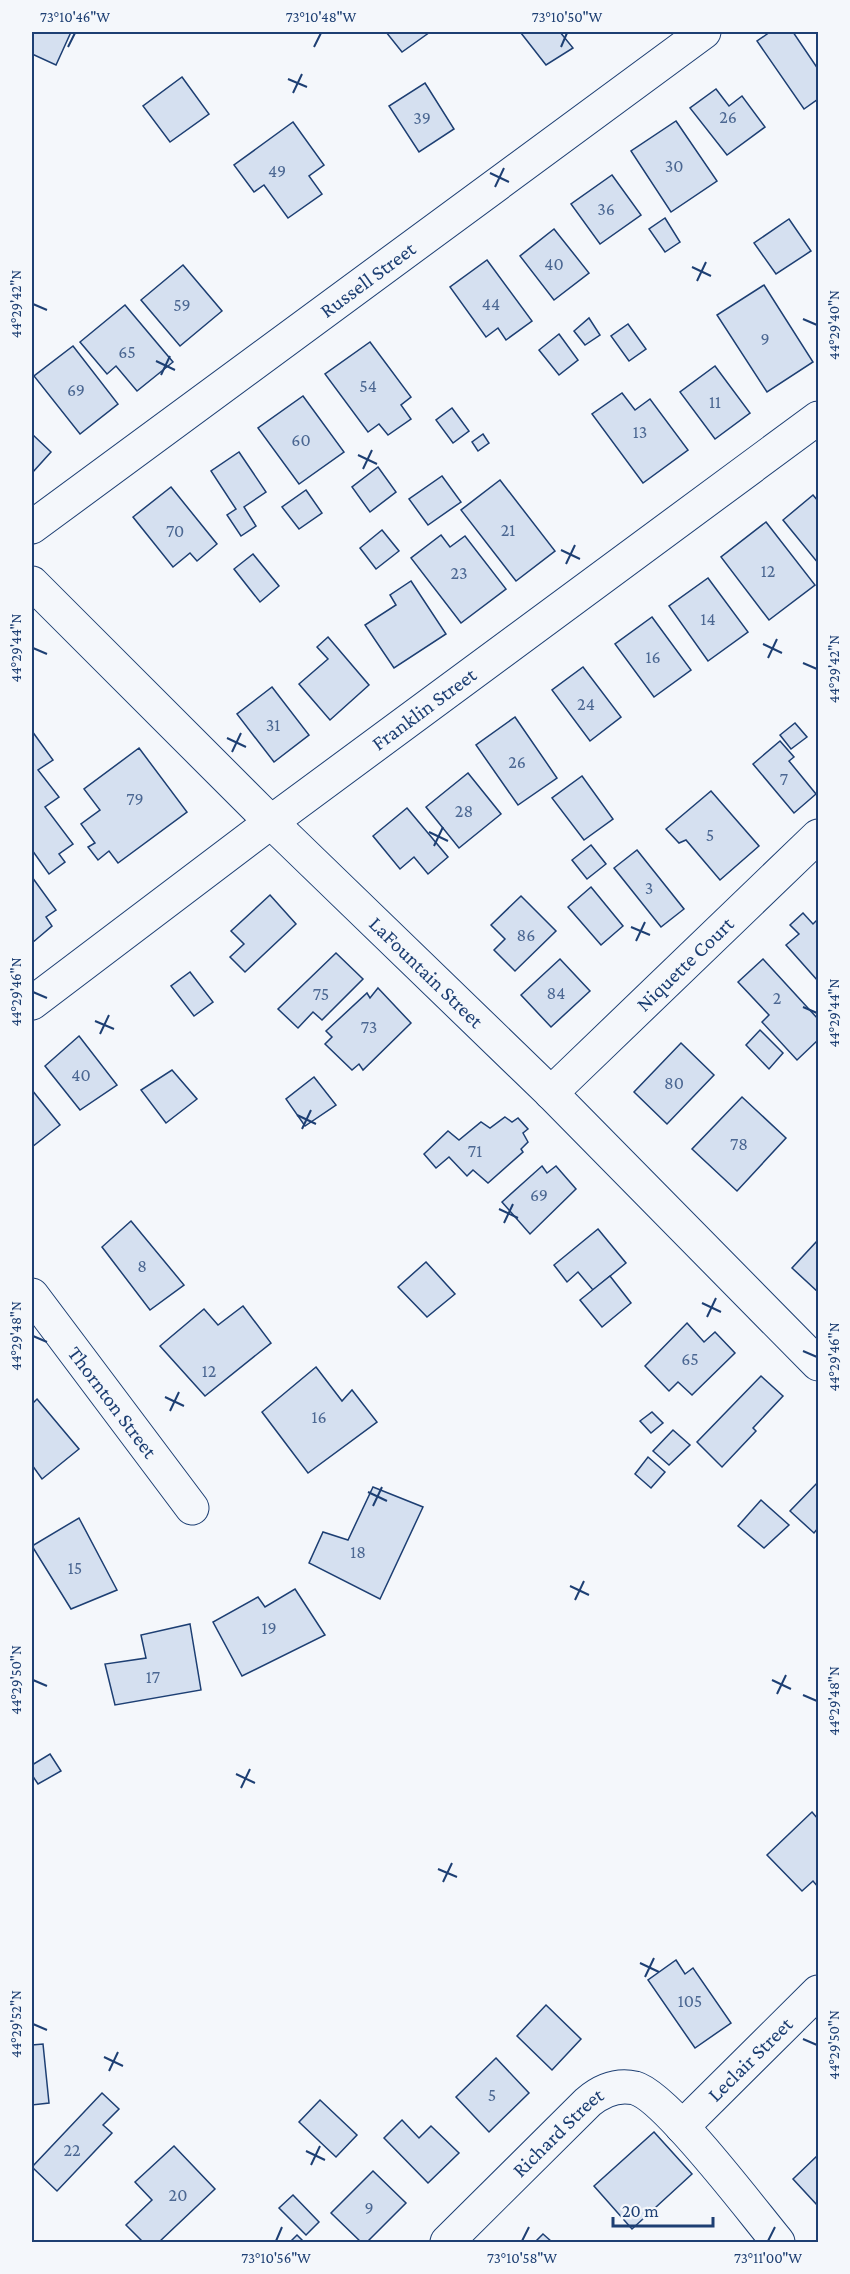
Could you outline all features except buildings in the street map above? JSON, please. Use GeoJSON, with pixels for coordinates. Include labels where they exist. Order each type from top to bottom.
{"type":"FeatureCollection","features":[{"type":"Feature","properties":{"kind":"street","name":"Russell Street"},"geometry":{"type":"LineString","coordinates":[[32,527],[704,32]]}},
{"type":"Feature","properties":{"kind":"street","name":"Franklin Street"},"geometry":{"type":"LineString","coordinates":[[32,1003],[271,822],[819,418]]}},
{"type":"Feature","properties":{"kind":"street","name":"LaFountain Street"},"geometry":{"type":"LineString","coordinates":[[32,583],[271,822],[551,1093],[819,1364]]}},
{"type":"Feature","properties":{"kind":"street","name":"Niquette Court"},"geometry":{"type":"LineString","coordinates":[[551,1093],[819,836]]}},
{"type":"Feature","properties":{"kind":"street","name":"Thornton Street"},"geometry":{"type":"LineString","coordinates":[[32,1295],[192,1508]]}},
{"type":"Feature","properties":{"kind":"street","name":"Leclair Street"},"geometry":{"type":"LineString","coordinates":[[682,2127],[819,1992]]}},
{"type":"Feature","properties":{"kind":"street","name":"Richard Street"},"geometry":{"type":"LineString","coordinates":[[447,2242],[588,2102],[606,2090],[625,2087],[645,2092],[668,2112],[778,2242]]}}]}
